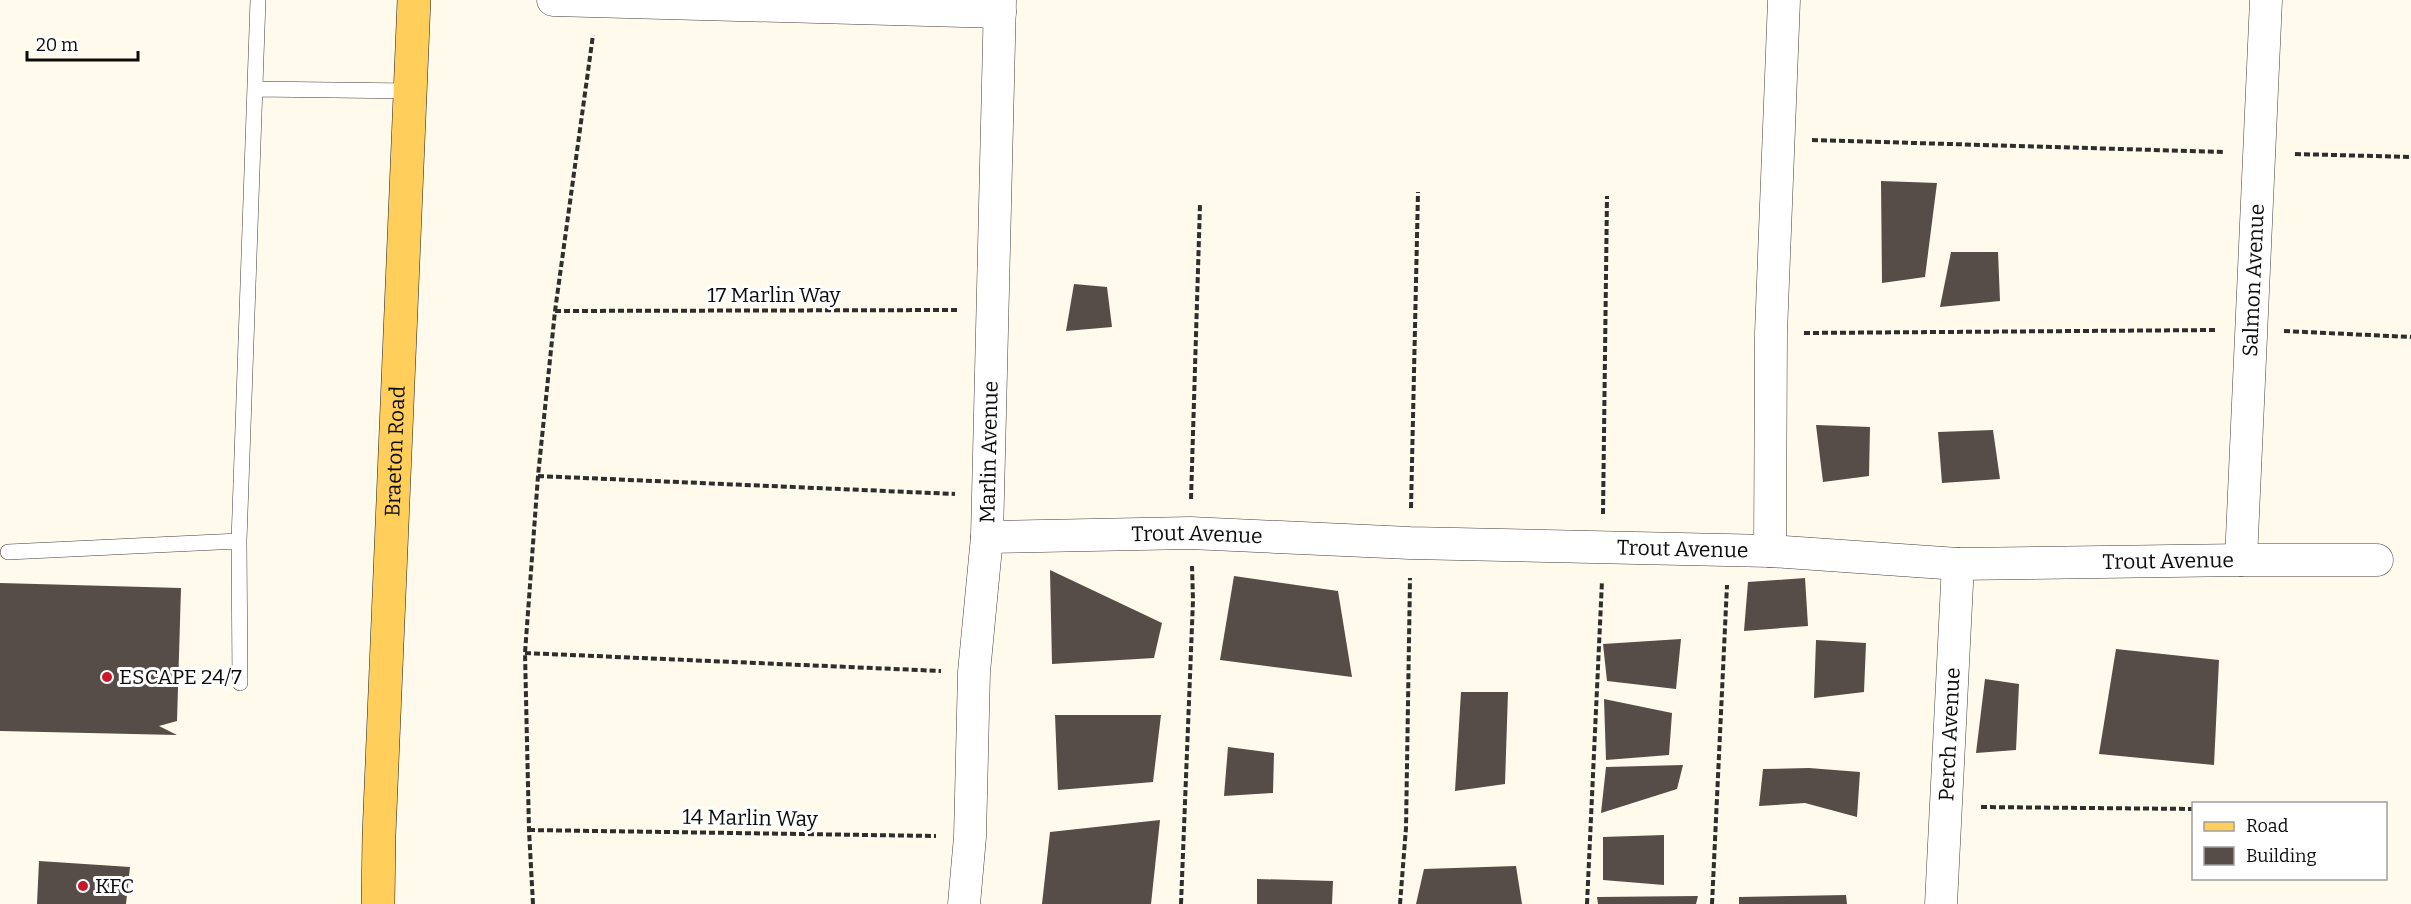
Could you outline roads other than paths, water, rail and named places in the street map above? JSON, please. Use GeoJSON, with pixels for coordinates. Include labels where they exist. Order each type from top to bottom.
{"type":"FeatureCollection","features":[{"type":"Feature","properties":{"kind":"main road","name":"Braeton Road"},"geometry":{"type":"LineString","coordinates":[[378,904],[414,0]]}},
{"type":"Feature","properties":{"kind":"street"},"geometry":{"type":"LineString","coordinates":[[553,0],[1000,6]]}},
{"type":"Feature","properties":{"kind":"street"},"geometry":{"type":"LineString","coordinates":[[1770,552],[1771,333],[1784,0]]}},
{"type":"Feature","properties":{"kind":"street","name":"Salmon Avenue"},"geometry":{"type":"LineString","coordinates":[[2241,560],[2266,0]]}},
{"type":"Feature","properties":{"kind":"street","name":"Marlin Avenue"},"geometry":{"type":"LineString","coordinates":[[964,904],[970,837],[974,672],[987,537],[1000,6]]}},
{"type":"Feature","properties":{"kind":"street","name":"Trout Avenue"},"geometry":{"type":"LineString","coordinates":[[987,537],[1190,532],[1410,543],[1770,552],[1958,564],[2377,560]]}},
{"type":"Feature","properties":{"kind":"street","name":"Perch Avenue"},"geometry":{"type":"LineString","coordinates":[[1941,904],[1958,564]]}},
{"type":"Feature","properties":{"kind":"lane"},"geometry":{"type":"LineString","coordinates":[[240,683],[239,541],[258,0]]}},
{"type":"Feature","properties":{"kind":"lane"},"geometry":{"type":"LineString","coordinates":[[255,89],[411,91]]}},
{"type":"Feature","properties":{"kind":"lane"},"geometry":{"type":"LineString","coordinates":[[8,552],[239,541]]}},
{"type":"Feature","properties":{"kind":"place","name":"ESCAPE 24/7"},"geometry":{"type":"Point","coordinates":[107,677]}},
{"type":"Feature","properties":{"kind":"place","name":"KFC"},"geometry":{"type":"Point","coordinates":[83,886]}}]}
